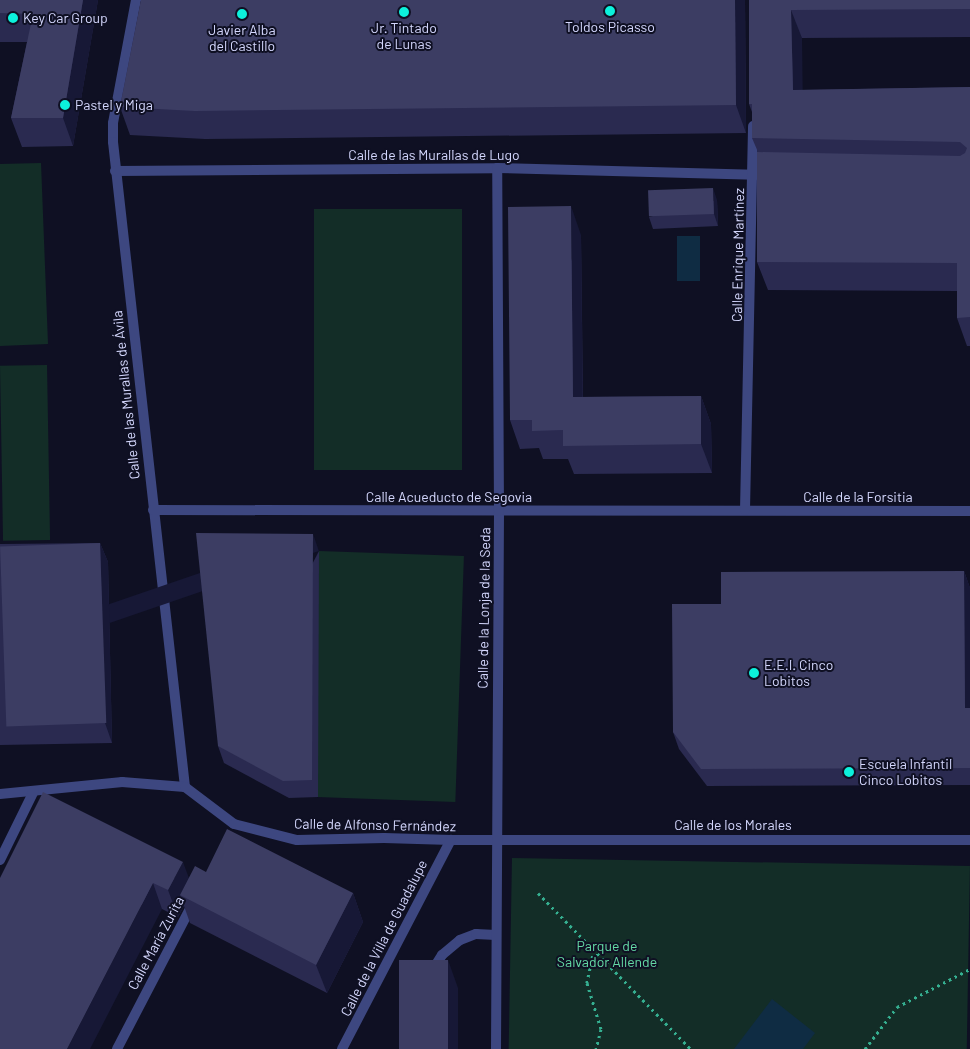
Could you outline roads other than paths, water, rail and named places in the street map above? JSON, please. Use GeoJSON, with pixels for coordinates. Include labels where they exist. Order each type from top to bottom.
{"type":"FeatureCollection","features":[{"type":"Feature","properties":{"kind":"street","name":"Calle de las Murallas de Ávila"},"geometry":{"type":"LineString","coordinates":[[136,0],[113,123],[115,171],[185,787]]}},
{"type":"Feature","properties":{"kind":"street","name":"Calle Enrique Martínez"},"geometry":{"type":"LineString","coordinates":[[745,510],[753,119]]}},
{"type":"Feature","properties":{"kind":"street","name":"Calle de las Murallas de Lugo"},"geometry":{"type":"LineString","coordinates":[[115,171],[498,168],[783,175]]}},
{"type":"Feature","properties":{"kind":"street","name":"Calle de la Lonja de la Seda"},"geometry":{"type":"LineString","coordinates":[[496,1049],[499,511],[498,168]]}},
{"type":"Feature","properties":{"kind":"street","name":"Calle Acueducto de Segovia"},"geometry":{"type":"LineString","coordinates":[[153,510],[745,510]]}},
{"type":"Feature","properties":{"kind":"street","name":"Calle de la Forsitia"},"geometry":{"type":"LineString","coordinates":[[745,510],[970,511]]}},
{"type":"Feature","properties":{"kind":"street"},"geometry":{"type":"LineString","coordinates":[[0,794],[122,782],[185,787]]}},
{"type":"Feature","properties":{"kind":"street","name":"Calle de Alfonso Fernández"},"geometry":{"type":"LineString","coordinates":[[185,787],[232,828],[297,840],[384,838],[496,839]]}},
{"type":"Feature","properties":{"kind":"street"},"geometry":{"type":"LineString","coordinates":[[0,860],[34,791]]}},
{"type":"Feature","properties":{"kind":"street","name":"Calle de los Morales"},"geometry":{"type":"LineString","coordinates":[[496,839],[970,840]]}},
{"type":"Feature","properties":{"kind":"street","name":"Calle de la Villa de Guadalupe"},"geometry":{"type":"LineString","coordinates":[[342,1049],[451,840]]}},
{"type":"Feature","properties":{"kind":"street","name":"Calle María Zurita"},"geometry":{"type":"LineString","coordinates":[[116,1049],[198,893]]}},
{"type":"Feature","properties":{"kind":"street"},"geometry":{"type":"LineString","coordinates":[[427,979],[442,955],[460,940],[476,934],[496,935]]}},
{"type":"Feature","properties":{"kind":"water"},"geometry":{"type":"Polygon","coordinates":[[[677,236],[700,236],[700,281],[677,281],[677,236]]]}},
{"type":"Feature","properties":{"kind":"water"},"geometry":{"type":"Polygon","coordinates":[[[772,999],[815,1033],[803,1049],[734,1049],[772,999]]]}},
{"type":"Feature","properties":{"kind":"place","name":"Toldos Picasso"},"geometry":{"type":"Point","coordinates":[610,11]}},
{"type":"Feature","properties":{"kind":"place","name":"Jr. Tintado de Lunas"},"geometry":{"type":"Point","coordinates":[404,12]}},
{"type":"Feature","properties":{"kind":"place","name":"Javier Alba del Castillo"},"geometry":{"type":"Point","coordinates":[242,14]}},
{"type":"Feature","properties":{"kind":"place","name":"Key Car Group"},"geometry":{"type":"Point","coordinates":[13,18]}},
{"type":"Feature","properties":{"kind":"place","name":"Pastel y Miga"},"geometry":{"type":"Point","coordinates":[65,105]}},
{"type":"Feature","properties":{"kind":"place","name":"E.E.I. Cinco Lobitos"},"geometry":{"type":"Point","coordinates":[754,673]}},
{"type":"Feature","properties":{"kind":"place","name":"Escuela Infantil Cinco Lobitos"},"geometry":{"type":"Point","coordinates":[849,772]}},
{"type":"Feature","properties":{"kind":"park label","name":"Parque de Salvador Allende"},"geometry":{"type":"Point","coordinates":[607,954]}}]}
